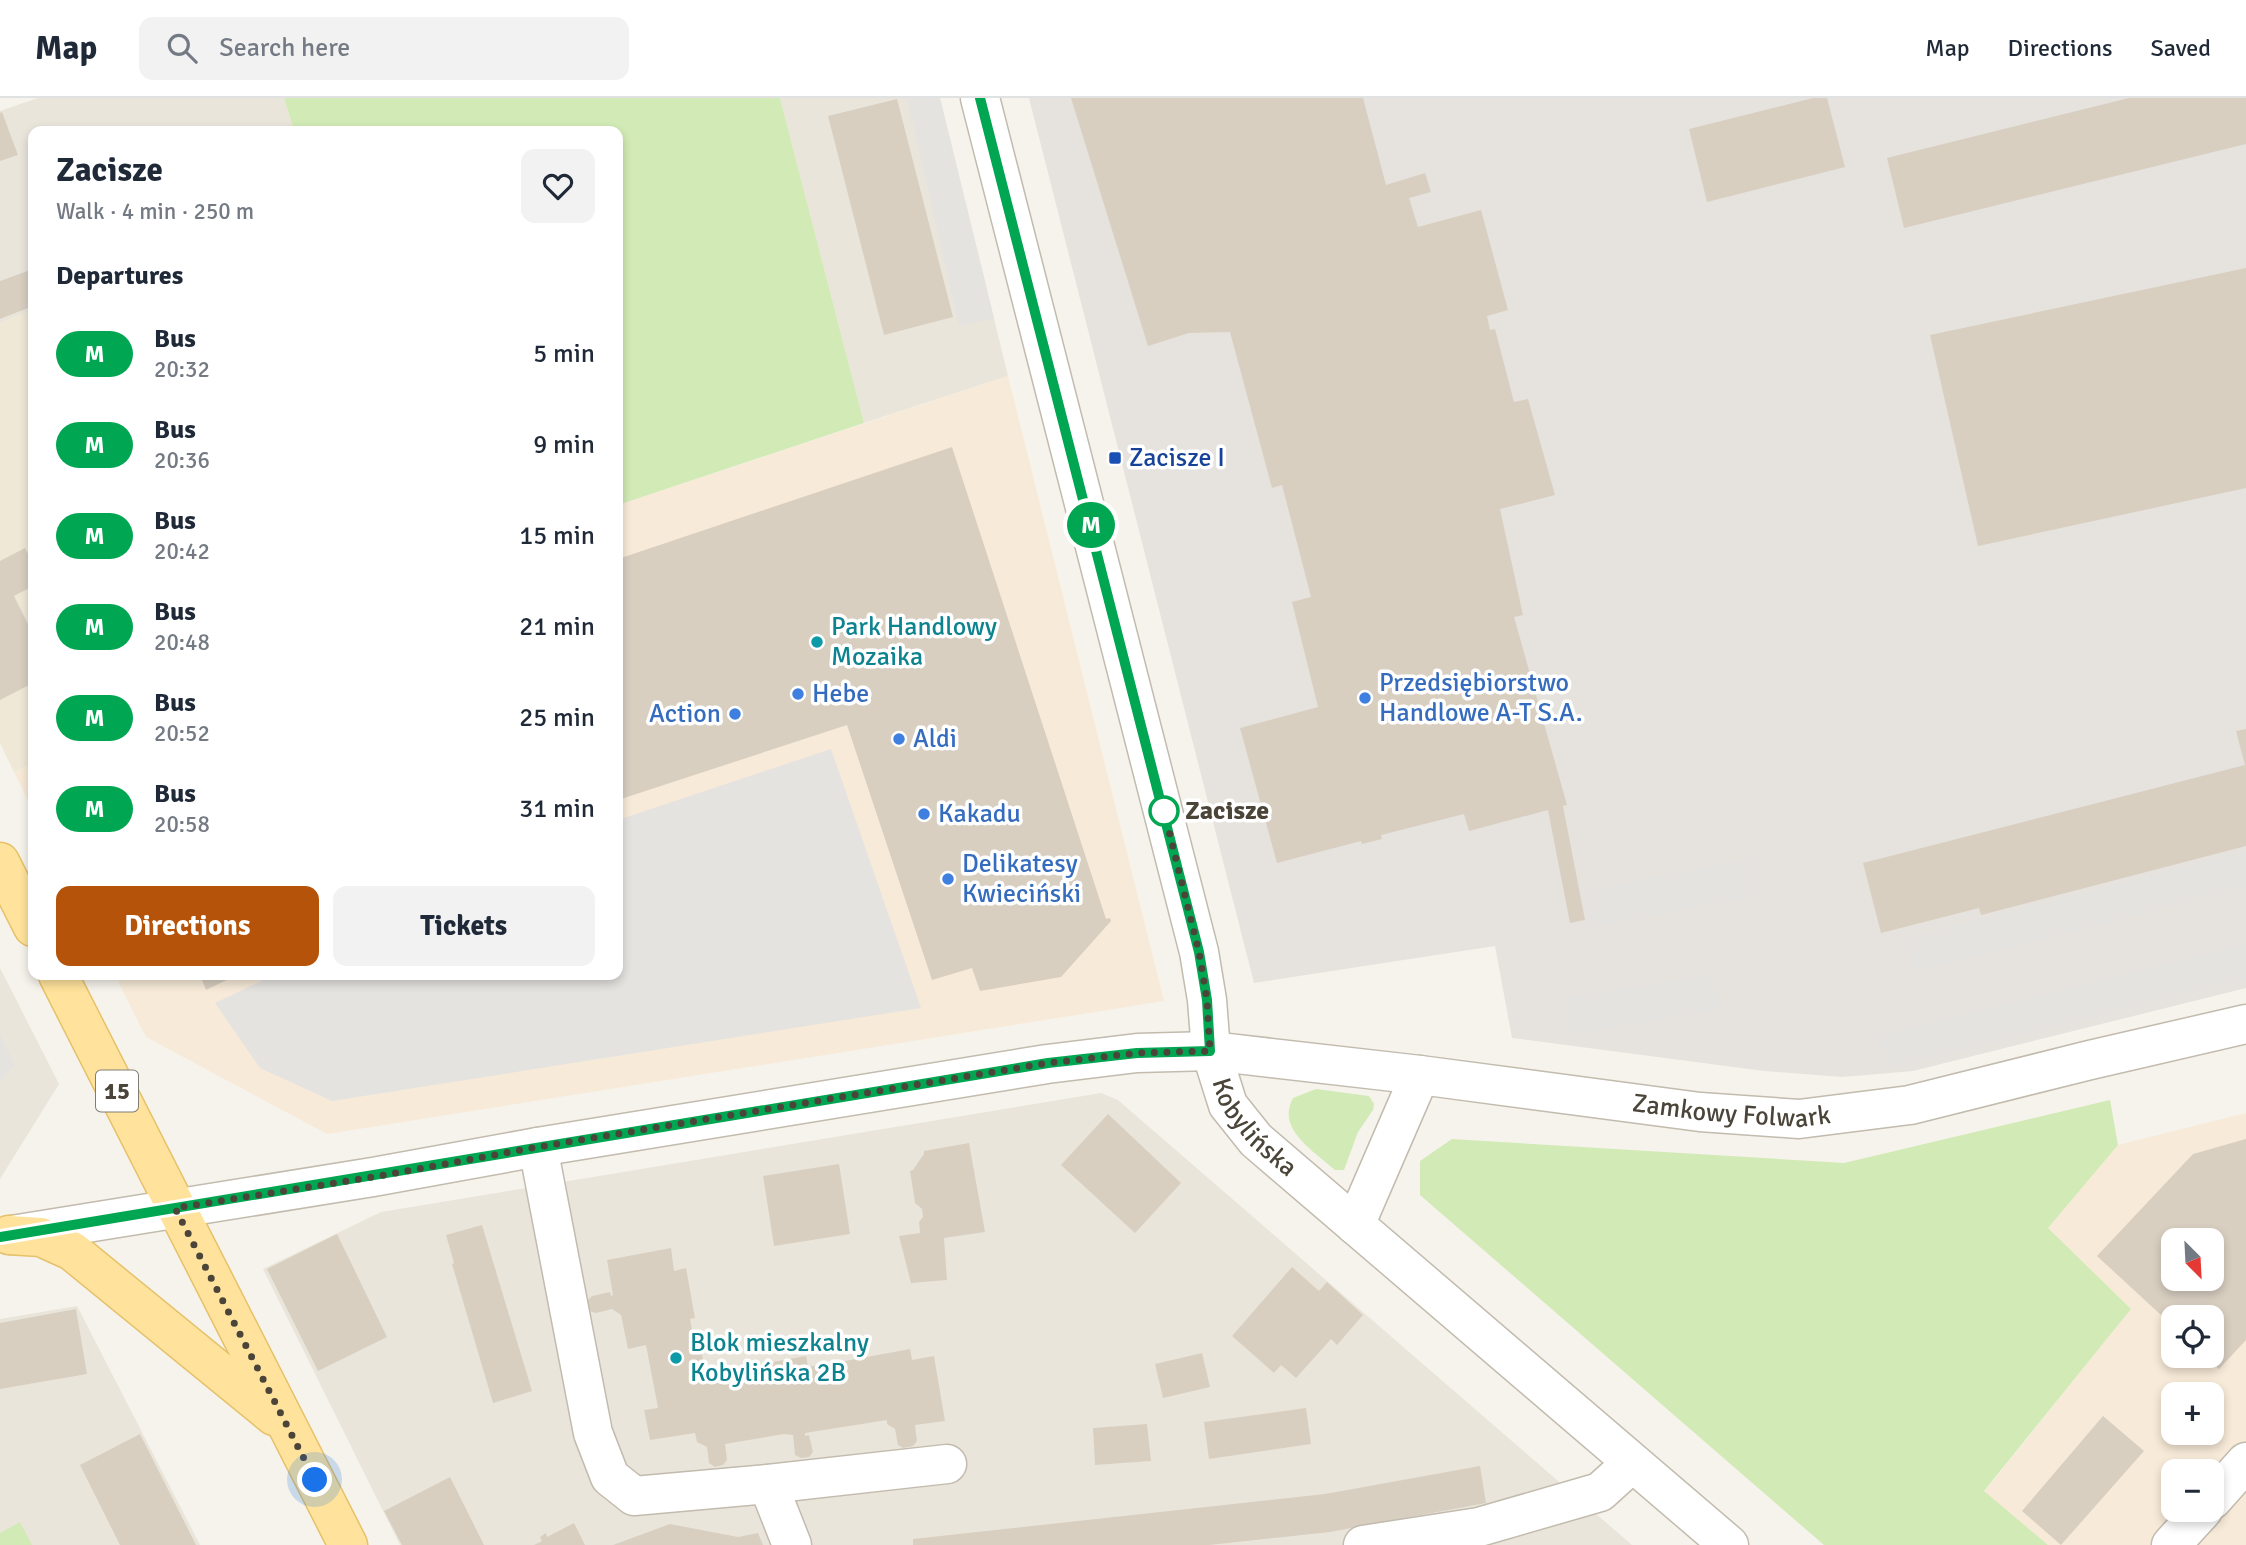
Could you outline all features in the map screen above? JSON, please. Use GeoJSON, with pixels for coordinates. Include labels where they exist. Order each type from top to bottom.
{"type":"FeatureCollection","features":[{"type":"Feature","properties":{"kind":"main road"},"geometry":{"type":"LineString","coordinates":[[0,862],[28,917]]}},
{"type":"Feature","properties":{"kind":"main road","name":"15"},"geometry":{"type":"LineString","coordinates":[[61,980],[348,1545]]}},
{"type":"Feature","properties":{"kind":"main road"},"geometry":{"type":"LineString","coordinates":[[5,1236],[41,1237],[72,1251],[288,1427]]}},
{"type":"Feature","properties":{"kind":"street"},"geometry":{"type":"LineString","coordinates":[[980,98],[1199,952],[1207,1000],[1210,1051]]}},
{"type":"Feature","properties":{"kind":"street","name":"Zamkowy Folwark"},"geometry":{"type":"LineString","coordinates":[[1210,1051],[1420,1075],[1700,1112],[1799,1119],[1910,1105],[2246,1024]]}},
{"type":"Feature","properties":{"kind":"street","name":"Kobylińska"},"geometry":{"type":"LineString","coordinates":[[5,1236],[1048,1063],[1137,1053],[1210,1051],[1228,1105],[1256,1140],[1729,1545]]}},
{"type":"Feature","properties":{"kind":"street"},"geometry":{"type":"LineString","coordinates":[[1355,1225],[1420,1075]]}},
{"type":"Feature","properties":{"kind":"street"},"geometry":{"type":"LineString","coordinates":[[538,1147],[593,1433],[610,1477],[634,1496],[947,1464]]}},
{"type":"Feature","properties":{"kind":"street"},"geometry":{"type":"LineString","coordinates":[[1363,1545],[1482,1536],[1600,1492],[1632,1462]]}},
{"type":"Feature","properties":{"kind":"street"},"geometry":{"type":"LineString","coordinates":[[2224,1487],[2246,1462]]}},
{"type":"Feature","properties":{"kind":"street"},"geometry":{"type":"LineString","coordinates":[[768,1484],[792,1545]]}},
{"type":"Feature","properties":{"kind":"street"},"geometry":{"type":"LineString","coordinates":[[2171,1545],[2192,1522]]}},
{"type":"Feature","properties":{"kind":"shaded area"},"geometry":{"type":"Polygon","coordinates":[[[38,98],[284,98],[292,126],[28,126],[28,312],[0,323],[0,111],[38,98]]]}},
{"type":"Feature","properties":{"kind":"shaded area"},"geometry":{"type":"Polygon","coordinates":[[[780,98],[940,98],[1008,376],[864,423],[780,98]]]}},
{"type":"Feature","properties":{"kind":"shaded area"},"geometry":{"type":"Polygon","coordinates":[[[907,98],[940,98],[994,318],[959,326],[907,98]]]}},
{"type":"Feature","properties":{"kind":"shaded area"},"geometry":{"type":"Polygon","coordinates":[[[1029,98],[2246,98],[2246,988],[1913,1071],[1842,1077],[1764,1071],[1512,1038],[1495,946],[1254,983],[1029,98]]]}},
{"type":"Feature","properties":{"kind":"shaded area"},"geometry":{"type":"Polygon","coordinates":[[[28,312],[28,765],[14,772],[0,743],[0,323],[28,312]]]}},
{"type":"Feature","properties":{"kind":"shaded area"},"geometry":{"type":"Polygon","coordinates":[[[1008,376],[1164,1001],[327,1134],[146,1037],[118,980],[623,980],[623,503],[1008,376]]]}},
{"type":"Feature","properties":{"kind":"shaded area"},"geometry":{"type":"Polygon","coordinates":[[[831,749],[921,1008],[332,1101],[260,1068],[215,1003],[263,980],[623,980],[623,818],[831,749]]]}},
{"type":"Feature","properties":{"kind":"shaded area"},"geometry":{"type":"Polygon","coordinates":[[[28,765],[28,801],[14,772],[28,765]]]}},
{"type":"Feature","properties":{"kind":"shaded area"},"geometry":{"type":"Polygon","coordinates":[[[2246,851],[2246,887],[1913,972],[1904,939],[2246,851]]]}},
{"type":"Feature","properties":{"kind":"shaded area"},"geometry":{"type":"Polygon","coordinates":[[[1757,857],[1758,895],[1590,928],[1585,891],[1757,857]]]}},
{"type":"Feature","properties":{"kind":"shaded area"},"geometry":{"type":"Polygon","coordinates":[[[2246,943],[2246,979],[1887,1069],[1878,1035],[2246,943]]]}},
{"type":"Feature","properties":{"kind":"shaded area"},"geometry":{"type":"Polygon","coordinates":[[[0,968],[59,1084],[0,1179],[0,968]]]}},
{"type":"Feature","properties":{"kind":"shaded area"},"geometry":{"type":"Polygon","coordinates":[[[1714,974],[1720,1009],[1569,1036],[1562,999],[1714,974]]]}},
{"type":"Feature","properties":{"kind":"shaded area"},"geometry":{"type":"Polygon","coordinates":[[[0,1035],[15,1065],[0,1081],[0,1035]]]}},
{"type":"Feature","properties":{"kind":"shaded area"},"geometry":{"type":"Polygon","coordinates":[[[1101,1093],[1118,1100],[1632,1545],[400,1545],[263,1269],[381,1212],[1101,1093]]]}},
{"type":"Feature","properties":{"kind":"shaded area"},"geometry":{"type":"Polygon","coordinates":[[[2246,1113],[2246,1545],[2048,1545],[1984,1492],[2131,1309],[2048,1228],[2118,1145],[2246,1113]]]}},
{"type":"Feature","properties":{"kind":"shaded area"},"geometry":{"type":"Polygon","coordinates":[[[77,1306],[200,1545],[0,1545],[0,1319],[77,1306]]]}},
{"type":"Feature","properties":{"kind":"green space"},"geometry":{"type":"Polygon","coordinates":[[[284,98],[780,98],[864,423],[623,503],[623,126],[292,126],[284,98]]]}},
{"type":"Feature","properties":{"kind":"green space"},"geometry":{"type":"Polygon","coordinates":[[[1316,1089],[1369,1096],[1374,1104],[1373,1110],[1358,1132],[1344,1170],[1335,1170],[1308,1147],[1289,1120],[1293,1098],[1316,1089]]]}},
{"type":"Feature","properties":{"kind":"green space"},"geometry":{"type":"Polygon","coordinates":[[[2110,1100],[2118,1145],[2048,1228],[2131,1309],[1984,1491],[2048,1545],[1824,1545],[1420,1195],[1420,1161],[1452,1139],[1844,1163],[2110,1100]]]}},
{"type":"Feature","properties":{"kind":"green space"},"geometry":{"type":"Polygon","coordinates":[[[20,1522],[32,1545],[0,1545],[0,1533],[20,1522]]]}},
{"type":"Feature","properties":{"kind":"building","name":"Przedsiębiorstwo Handlowe A-T S.A."},"geometry":{"type":"Polygon","coordinates":[[[1071,98],[1363,98],[1386,185],[1425,173],[1431,192],[1409,198],[1418,227],[1481,210],[1508,310],[1487,316],[1490,330],[1495,329],[1514,402],[1528,399],[1555,495],[1500,509],[1523,615],[1514,617],[1567,805],[1563,806],[1585,920],[1570,923],[1548,810],[1469,831],[1464,814],[1381,835],[1382,839],[1362,844],[1361,841],[1277,863],[1240,728],[1318,707],[1292,602],[1311,597],[1282,485],[1272,488],[1230,332],[1189,333],[1148,346],[1071,98]]]}},
{"type":"Feature","properties":{"kind":"building"},"geometry":{"type":"Polygon","coordinates":[[[1813,98],[1827,98],[1845,167],[1707,202],[1689,129],[1813,98]]]}},
{"type":"Feature","properties":{"kind":"building"},"geometry":{"type":"Polygon","coordinates":[[[2129,98],[2246,98],[2246,144],[1904,228],[1887,158],[2129,98]]]}},
{"type":"Feature","properties":{"kind":"building"},"geometry":{"type":"Polygon","coordinates":[[[897,99],[953,317],[884,335],[828,116],[897,99]]]}},
{"type":"Feature","properties":{"kind":"building"},"geometry":{"type":"Polygon","coordinates":[[[2,112],[18,155],[0,161],[0,113],[2,112]]]}},
{"type":"Feature","properties":{"kind":"building"},"geometry":{"type":"Polygon","coordinates":[[[2246,268],[2246,488],[1978,546],[1930,335],[2246,268]]]}},
{"type":"Feature","properties":{"kind":"building"},"geometry":{"type":"Polygon","coordinates":[[[28,271],[28,308],[0,319],[0,281],[28,271]]]}},
{"type":"Feature","properties":{"kind":"building","name":"Park Handlowy Mozaika"},"geometry":{"type":"Polygon","coordinates":[[[952,447],[1106,919],[1110,918],[1111,921],[1061,977],[980,991],[972,968],[932,980],[847,725],[623,798],[623,557],[952,447]]]}},
{"type":"Feature","properties":{"kind":"building"},"geometry":{"type":"Polygon","coordinates":[[[25,548],[28,554],[28,589],[14,596],[28,624],[28,686],[0,700],[0,561],[25,548]]]}},
{"type":"Feature","properties":{"kind":"building"},"geometry":{"type":"Polygon","coordinates":[[[2246,729],[2246,846],[1981,915],[1979,908],[1881,933],[1863,863],[2245,765],[2236,731],[2246,729]]]}},
{"type":"Feature","properties":{"kind":"building"},"geometry":{"type":"Polygon","coordinates":[[[202,980],[227,980],[206,990],[202,980]]]}},
{"type":"Feature","properties":{"kind":"building"},"geometry":{"type":"Polygon","coordinates":[[[1108,1114],[1181,1183],[1135,1233],[1061,1165],[1108,1114]]]}},
{"type":"Feature","properties":{"kind":"building"},"geometry":{"type":"Polygon","coordinates":[[[2246,1139],[2246,1340],[2224,1364],[2224,1305],[2161,1305],[2161,1315],[2097,1256],[2193,1154],[2246,1139]]]}},
{"type":"Feature","properties":{"kind":"building"},"geometry":{"type":"Polygon","coordinates":[[[969,1143],[985,1232],[944,1238],[947,1280],[911,1283],[899,1236],[920,1233],[919,1222],[923,1217],[922,1209],[915,1203],[910,1171],[924,1151],[969,1143]]]}},
{"type":"Feature","properties":{"kind":"building"},"geometry":{"type":"Polygon","coordinates":[[[839,1164],[850,1234],[774,1246],[763,1176],[839,1164]]]}},
{"type":"Feature","properties":{"kind":"building"},"geometry":{"type":"Polygon","coordinates":[[[482,1225],[532,1391],[493,1403],[446,1235],[482,1225]]]}},
{"type":"Feature","properties":{"kind":"building"},"geometry":{"type":"Polygon","coordinates":[[[337,1234],[387,1337],[318,1371],[267,1269],[337,1234]]]}},
{"type":"Feature","properties":{"kind":"building","name":"Blok mieszkalny Kobylińska 2B"},"geometry":{"type":"Polygon","coordinates":[[[671,1248],[674,1271],[686,1268],[695,1318],[690,1319],[696,1351],[701,1350],[706,1374],[722,1371],[723,1377],[758,1371],[757,1365],[806,1356],[808,1367],[830,1363],[832,1375],[847,1372],[845,1361],[910,1349],[912,1360],[934,1356],[945,1421],[915,1425],[917,1441],[913,1446],[903,1448],[898,1445],[895,1429],[887,1424],[887,1420],[805,1433],[805,1436],[809,1435],[813,1452],[809,1457],[801,1458],[795,1455],[793,1435],[784,1434],[725,1444],[727,1460],[723,1465],[715,1467],[709,1463],[707,1447],[697,1442],[695,1433],[650,1440],[644,1410],[658,1408],[646,1345],[628,1349],[621,1315],[612,1309],[596,1313],[589,1311],[587,1301],[592,1296],[610,1292],[611,1296],[613,1295],[607,1260],[671,1248]]]}},
{"type":"Feature","properties":{"kind":"building"},"geometry":{"type":"Polygon","coordinates":[[[1292,1267],[1319,1291],[1327,1282],[1363,1315],[1337,1345],[1331,1339],[1296,1378],[1281,1365],[1274,1373],[1232,1336],[1292,1267]]]}},
{"type":"Feature","properties":{"kind":"building"},"geometry":{"type":"Polygon","coordinates":[[[76,1309],[87,1374],[0,1389],[0,1323],[76,1309]]]}},
{"type":"Feature","properties":{"kind":"building"},"geometry":{"type":"Polygon","coordinates":[[[1202,1353],[1210,1387],[1163,1398],[1155,1364],[1202,1353]]]}},
{"type":"Feature","properties":{"kind":"building"},"geometry":{"type":"Polygon","coordinates":[[[1306,1408],[1311,1444],[1209,1459],[1204,1422],[1306,1408]]]}},
{"type":"Feature","properties":{"kind":"building"},"geometry":{"type":"Polygon","coordinates":[[[2103,1416],[2144,1451],[2061,1545],[2022,1511],[2103,1416]]]}},
{"type":"Feature","properties":{"kind":"building"},"geometry":{"type":"Polygon","coordinates":[[[1147,1424],[1151,1461],[1095,1465],[1093,1428],[1147,1424]]]}},
{"type":"Feature","properties":{"kind":"building"},"geometry":{"type":"Polygon","coordinates":[[[140,1434],[196,1545],[120,1545],[80,1465],[140,1434]]]}},
{"type":"Feature","properties":{"kind":"building"},"geometry":{"type":"Polygon","coordinates":[[[1480,1466],[1486,1503],[1330,1532],[1209,1545],[913,1545],[913,1539],[1325,1494],[1480,1466]]]}},
{"type":"Feature","properties":{"kind":"building"},"geometry":{"type":"Polygon","coordinates":[[[450,1477],[484,1545],[402,1545],[384,1511],[450,1477]]]}},
{"type":"Feature","properties":{"kind":"building"},"geometry":{"type":"Polygon","coordinates":[[[574,1523],[585,1545],[534,1545],[542,1541],[540,1537],[546,1533],[547,1537],[574,1523]]]}},
{"type":"Feature","properties":{"kind":"building"},"geometry":{"type":"Polygon","coordinates":[[[670,1524],[738,1537],[758,1533],[763,1545],[613,1545],[670,1524]]]}},
{"type":"Feature","properties":{"kind":"bus line","name":"M"},"geometry":{"type":"LineString","coordinates":[[0,1237],[1048,1063],[1137,1053],[1210,1051],[1207,1000],[1199,952],[980,98]]}},
{"type":"Feature","properties":{"kind":"place","name":"Zacisze I"},"geometry":{"type":"Point","coordinates":[1115,458]}},
{"type":"Feature","properties":{"kind":"place","name":"Park Handlowy Mozaika"},"geometry":{"type":"Point","coordinates":[817,642]}},
{"type":"Feature","properties":{"kind":"place","name":"Hebe"},"geometry":{"type":"Point","coordinates":[798,694]}},
{"type":"Feature","properties":{"kind":"place","name":"Przedsiębiorstwo Handlowe A-T S.A."},"geometry":{"type":"Point","coordinates":[1365,698]}},
{"type":"Feature","properties":{"kind":"place","name":"Action"},"geometry":{"type":"Point","coordinates":[735,714]}},
{"type":"Feature","properties":{"kind":"place","name":"Aldi"},"geometry":{"type":"Point","coordinates":[899,739]}},
{"type":"Feature","properties":{"kind":"place","name":"Zacisze"},"geometry":{"type":"Point","coordinates":[1164,811]}},
{"type":"Feature","properties":{"kind":"place","name":"Kakadu"},"geometry":{"type":"Point","coordinates":[924,814]}},
{"type":"Feature","properties":{"kind":"place","name":"Delikatesy Kwieciński"},"geometry":{"type":"Point","coordinates":[948,879]}},
{"type":"Feature","properties":{"kind":"place","name":"Blok mieszkalny Kobylińska 2B"},"geometry":{"type":"Point","coordinates":[676,1358]}},
{"type":"Feature","properties":{"kind":"route"},"geometry":{"type":"LineString","coordinates":[[315,1480],[175,1208],[1048,1063],[1137,1053],[1210,1051],[1207,1000],[1199,952],[1164,811]]}}]}
